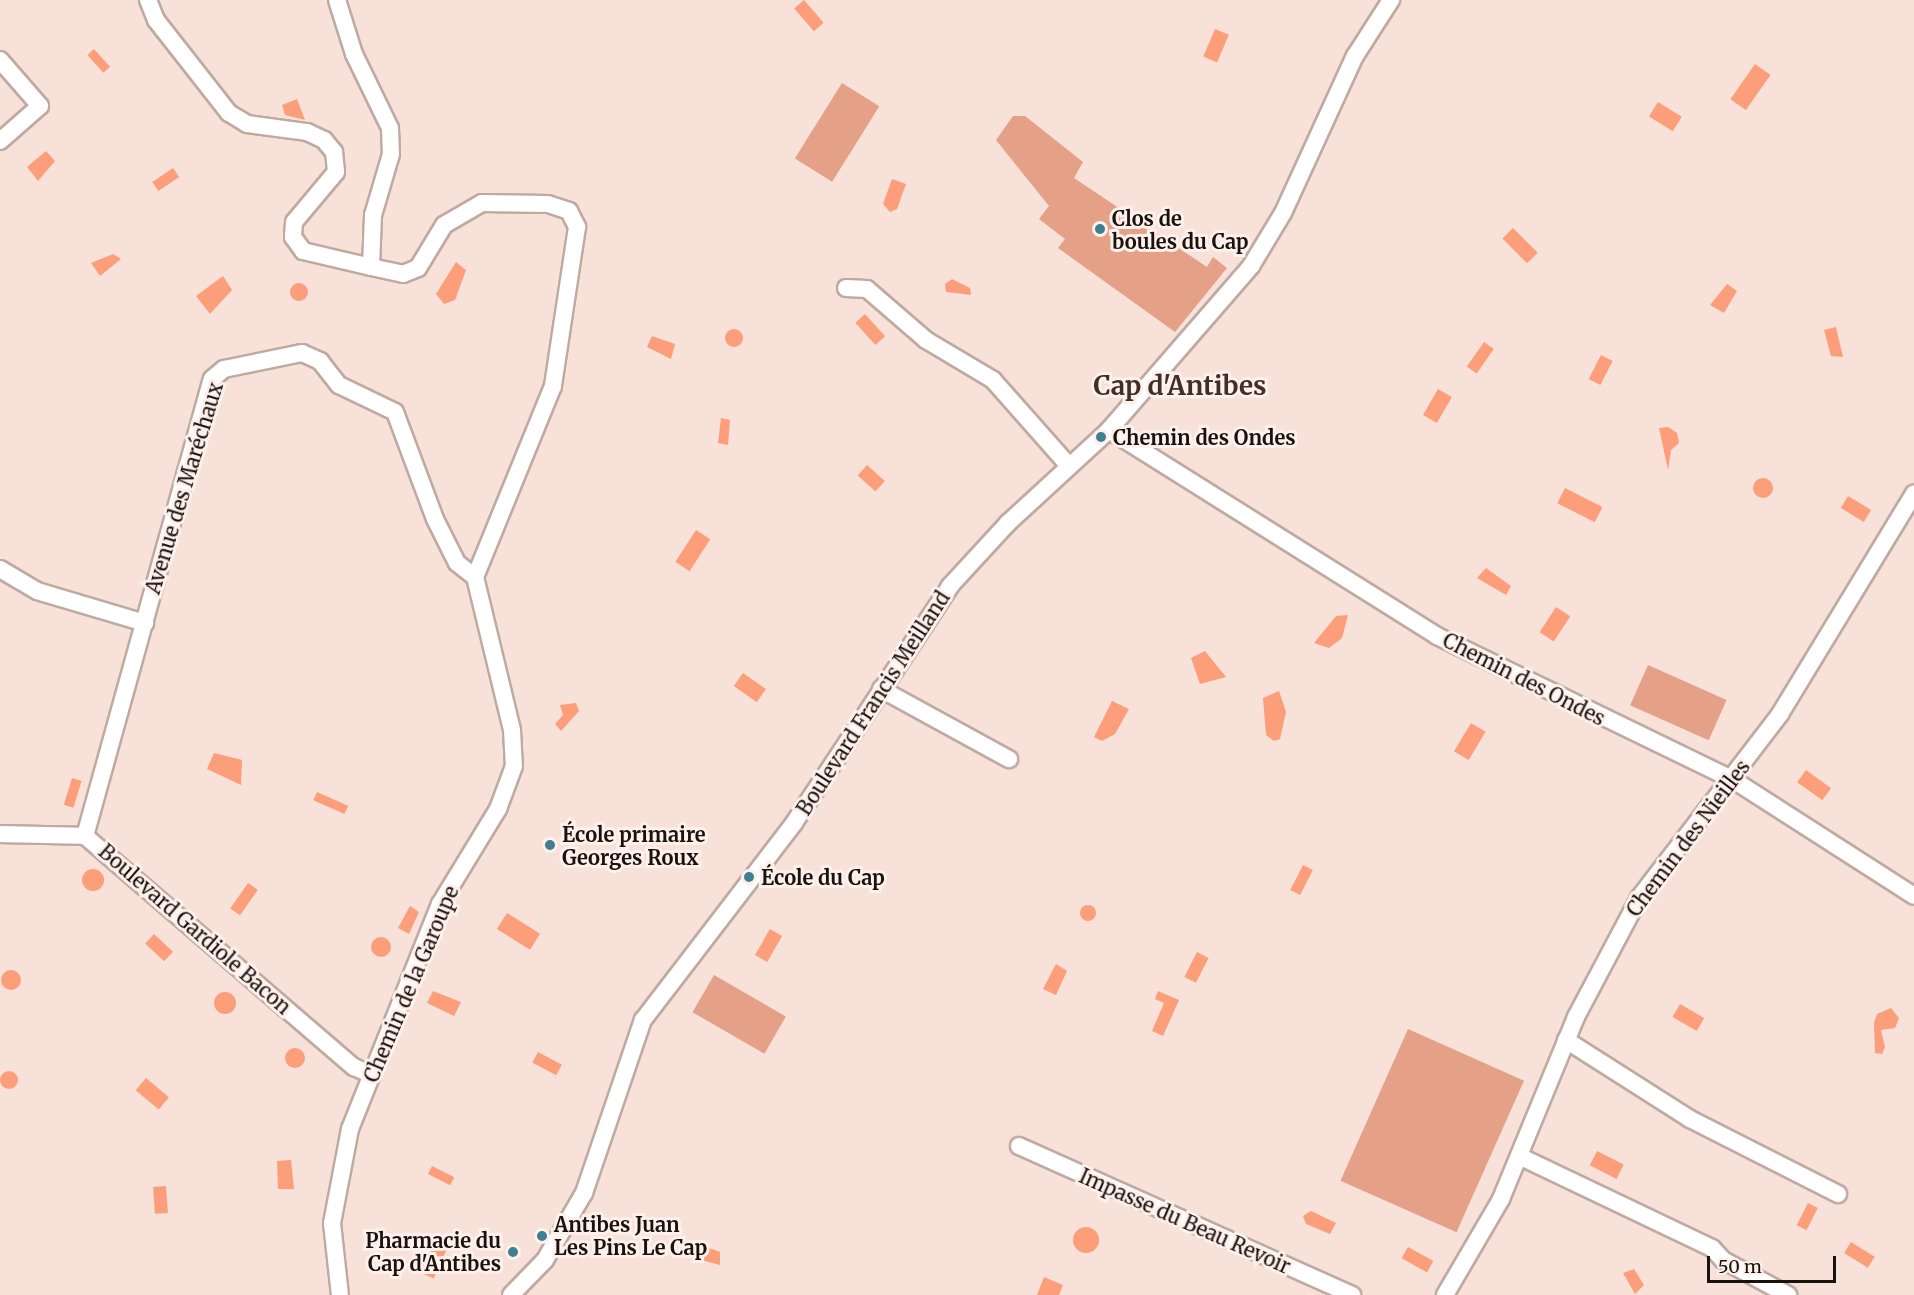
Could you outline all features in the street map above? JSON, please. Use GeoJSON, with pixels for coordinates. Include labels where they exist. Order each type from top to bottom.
{"type":"FeatureCollection","features":[{"type":"Feature","properties":{"kind":"street"},"geometry":{"type":"LineString","coordinates":[[148,0],[156,20],[229,112],[247,124],[308,132],[324,140],[334,152],[336,172],[294,222],[293,237],[303,251],[322,259],[404,274],[418,268],[444,225],[482,202],[548,204],[569,211],[577,227],[553,386],[475,577]]}},
{"type":"Feature","properties":{"kind":"street"},"geometry":{"type":"LineString","coordinates":[[337,0],[354,54],[390,128],[391,154],[373,215],[370,267]]}},
{"type":"Feature","properties":{"kind":"street","name":"Boulevard Francis Meilland"},"geometry":{"type":"LineString","coordinates":[[511,1295],[545,1260],[584,1193],[643,1020],[794,822],[950,586],[1109,430],[1260,252],[1355,56],[1391,0]]}},
{"type":"Feature","properties":{"kind":"street"},"geometry":{"type":"LineString","coordinates":[[0,60],[40,106],[0,141]]}},
{"type":"Feature","properties":{"kind":"street"},"geometry":{"type":"LineString","coordinates":[[846,288],[867,289],[926,340],[993,380],[1070,466]]}},
{"type":"Feature","properties":{"kind":"street","name":"Avenue des Maréchaux"},"geometry":{"type":"LineString","coordinates":[[85,836],[212,379],[224,369],[302,353],[320,361],[339,385],[395,412],[435,519],[457,563],[475,577]]}},
{"type":"Feature","properties":{"kind":"street","name":"Chemin des Ondes"},"geometry":{"type":"LineString","coordinates":[[1109,430],[1437,636],[1732,779],[1914,896]]}},
{"type":"Feature","properties":{"kind":"street","name":"Chemin des Nieilles"},"geometry":{"type":"LineString","coordinates":[[1445,1295],[1521,1156],[1566,1040],[1639,898],[1780,714],[1914,494]]}},
{"type":"Feature","properties":{"kind":"street"},"geometry":{"type":"LineString","coordinates":[[0,569],[37,591],[145,623]]}},
{"type":"Feature","properties":{"kind":"street","name":"Chemin de la Garoupe"},"geometry":{"type":"LineString","coordinates":[[340,1295],[332,1223],[336,1178],[372,1075],[440,904],[498,809],[513,766],[512,730],[475,577]]}},
{"type":"Feature","properties":{"kind":"street"},"geometry":{"type":"LineString","coordinates":[[881,689],[1009,759]]}},
{"type":"Feature","properties":{"kind":"street","name":"Boulevard Gardiole Bacon"},"geometry":{"type":"LineString","coordinates":[[0,834],[85,836],[354,1067],[372,1075]]}},
{"type":"Feature","properties":{"kind":"street"},"geometry":{"type":"LineString","coordinates":[[1566,1040],[1690,1119],[1838,1194]]}},
{"type":"Feature","properties":{"kind":"street","name":"Impasse du Beau Revoir"},"geometry":{"type":"LineString","coordinates":[[1019,1146],[1352,1295]]}},
{"type":"Feature","properties":{"kind":"street"},"geometry":{"type":"LineString","coordinates":[[1521,1156],[1712,1248],[1723,1260],[1788,1295]]}},
{"type":"Feature","properties":{"kind":"shaded area"},"geometry":{"type":"Polygon","coordinates":[[[804,0],[824,23],[814,31],[794,9],[804,0]]]}},
{"type":"Feature","properties":{"kind":"shaded area"},"geometry":{"type":"Polygon","coordinates":[[[1215,29],[1229,35],[1217,62],[1203,57],[1215,29]]]}},
{"type":"Feature","properties":{"kind":"shaded area"},"geometry":{"type":"Polygon","coordinates":[[[94,49],[110,67],[103,73],[87,55],[94,49]]]}},
{"type":"Feature","properties":{"kind":"shaded area"},"geometry":{"type":"Polygon","coordinates":[[[1755,64],[1771,75],[1746,110],[1730,99],[1755,64]]]}},
{"type":"Feature","properties":{"kind":"shaded area"},"geometry":{"type":"Polygon","coordinates":[[[842,83],[879,106],[832,182],[795,158],[842,83]]]}},
{"type":"Feature","properties":{"kind":"shaded area"},"geometry":{"type":"Polygon","coordinates":[[[297,99],[305,120],[285,115],[282,105],[297,99]]]}},
{"type":"Feature","properties":{"kind":"shaded area"},"geometry":{"type":"Polygon","coordinates":[[[1658,102],[1682,117],[1673,131],[1649,116],[1658,102]]]}},
{"type":"Feature","properties":{"kind":"shaded area","name":"Clos de boules du Cap"},"geometry":{"type":"Polygon","coordinates":[[[1013,116],[1025,116],[1083,162],[1074,178],[1207,267],[1213,257],[1227,268],[1175,332],[1058,248],[1065,239],[1039,219],[1049,206],[996,140],[1013,116]]]}},
{"type":"Feature","properties":{"kind":"shaded area"},"geometry":{"type":"Polygon","coordinates":[[[46,151],[55,161],[38,181],[27,167],[46,151]]]}},
{"type":"Feature","properties":{"kind":"shaded area"},"geometry":{"type":"Polygon","coordinates":[[[173,168],[179,177],[158,191],[152,182],[173,168]]]}},
{"type":"Feature","properties":{"kind":"shaded area"},"geometry":{"type":"Polygon","coordinates":[[[892,179],[906,184],[897,209],[890,212],[883,204],[892,179]]]}},
{"type":"Feature","properties":{"kind":"shaded area"},"geometry":{"type":"Polygon","coordinates":[[[1513,228],[1538,253],[1527,263],[1502,239],[1513,228]]]}},
{"type":"Feature","properties":{"kind":"shaded area"},"geometry":{"type":"Polygon","coordinates":[[[113,254],[121,259],[100,276],[91,263],[113,254]]]}},
{"type":"Feature","properties":{"kind":"shaded area"},"geometry":{"type":"Polygon","coordinates":[[[456,262],[466,270],[455,300],[444,304],[436,294],[456,262]]]}},
{"type":"Feature","properties":{"kind":"shaded area"},"geometry":{"type":"Polygon","coordinates":[[[223,276],[232,290],[210,314],[196,296],[223,276]]]}},
{"type":"Feature","properties":{"kind":"shaded area"},"geometry":{"type":"Polygon","coordinates":[[[952,279],[970,288],[971,295],[946,292],[945,284],[952,279]]]}},
{"type":"Feature","properties":{"kind":"shaded area"},"geometry":{"type":"Polygon","coordinates":[[[299,283],[305,286],[308,292],[305,298],[299,301],[293,298],[290,292],[293,286],[299,283]]]}},
{"type":"Feature","properties":{"kind":"shaded area"},"geometry":{"type":"Polygon","coordinates":[[[1727,284],[1737,291],[1724,313],[1710,305],[1727,284]]]}},
{"type":"Feature","properties":{"kind":"shaded area"},"geometry":{"type":"Polygon","coordinates":[[[865,314],[885,336],[875,345],[855,323],[865,314]]]}},
{"type":"Feature","properties":{"kind":"shaded area"},"geometry":{"type":"Polygon","coordinates":[[[1836,327],[1843,357],[1831,356],[1824,330],[1836,327]]]}},
{"type":"Feature","properties":{"kind":"shaded area"},"geometry":{"type":"Polygon","coordinates":[[[734,329],[740,332],[743,338],[740,344],[734,347],[728,344],[725,338],[728,332],[734,329]]]}},
{"type":"Feature","properties":{"kind":"shaded area"},"geometry":{"type":"Polygon","coordinates":[[[652,336],[675,344],[671,359],[647,347],[652,336]]]}},
{"type":"Feature","properties":{"kind":"shaded area"},"geometry":{"type":"Polygon","coordinates":[[[1484,342],[1494,349],[1477,373],[1467,367],[1484,342]]]}},
{"type":"Feature","properties":{"kind":"shaded area"},"geometry":{"type":"Polygon","coordinates":[[[1601,355],[1613,361],[1600,385],[1589,379],[1601,355]]]}},
{"type":"Feature","properties":{"kind":"shaded area"},"geometry":{"type":"Polygon","coordinates":[[[1438,389],[1452,397],[1437,423],[1423,415],[1438,389]]]}},
{"type":"Feature","properties":{"kind":"shaded area"},"geometry":{"type":"Polygon","coordinates":[[[721,418],[730,420],[728,445],[718,443],[721,418]]]}},
{"type":"Feature","properties":{"kind":"shaded area"},"geometry":{"type":"Polygon","coordinates":[[[1668,427],[1677,433],[1679,443],[1671,450],[1668,470],[1659,428],[1668,427]]]}},
{"type":"Feature","properties":{"kind":"shaded area"},"geometry":{"type":"Polygon","coordinates":[[[867,465],[885,481],[875,491],[858,475],[867,465]]]}},
{"type":"Feature","properties":{"kind":"shaded area"},"geometry":{"type":"Polygon","coordinates":[[[1763,478],[1770,481],[1773,488],[1770,495],[1763,498],[1756,495],[1753,488],[1756,481],[1763,478]]]}},
{"type":"Feature","properties":{"kind":"shaded area"},"geometry":{"type":"Polygon","coordinates":[[[1565,488],[1602,507],[1595,522],[1557,503],[1565,488]]]}},
{"type":"Feature","properties":{"kind":"shaded area"},"geometry":{"type":"Polygon","coordinates":[[[1848,496],[1871,510],[1864,522],[1841,508],[1848,496]]]}},
{"type":"Feature","properties":{"kind":"shaded area"},"geometry":{"type":"Polygon","coordinates":[[[696,530],[710,539],[690,571],[675,562],[696,530]]]}},
{"type":"Feature","properties":{"kind":"shaded area"},"geometry":{"type":"Polygon","coordinates":[[[1486,568],[1511,586],[1506,595],[1477,578],[1486,568]]]}},
{"type":"Feature","properties":{"kind":"shaded area"},"geometry":{"type":"Polygon","coordinates":[[[1556,607],[1570,616],[1554,641],[1540,632],[1556,607]]]}},
{"type":"Feature","properties":{"kind":"shaded area"},"geometry":{"type":"Polygon","coordinates":[[[1348,615],[1342,638],[1329,648],[1314,643],[1336,616],[1348,615]]]}},
{"type":"Feature","properties":{"kind":"shaded area"},"geometry":{"type":"Polygon","coordinates":[[[1205,651],[1226,677],[1200,684],[1191,658],[1205,651]]]}},
{"type":"Feature","properties":{"kind":"shaded area"},"geometry":{"type":"Polygon","coordinates":[[[1648,665],[1727,700],[1709,740],[1630,705],[1648,665]]]}},
{"type":"Feature","properties":{"kind":"shaded area"},"geometry":{"type":"Polygon","coordinates":[[[743,673],[766,689],[757,702],[734,686],[743,673]]]}},
{"type":"Feature","properties":{"kind":"shaded area"},"geometry":{"type":"Polygon","coordinates":[[[1279,691],[1286,712],[1280,739],[1274,741],[1266,735],[1263,698],[1279,691]]]}},
{"type":"Feature","properties":{"kind":"shaded area"},"geometry":{"type":"Polygon","coordinates":[[[1112,701],[1129,709],[1115,734],[1102,741],[1094,737],[1112,701]]]}},
{"type":"Feature","properties":{"kind":"shaded area"},"geometry":{"type":"Polygon","coordinates":[[[576,703],[579,711],[561,731],[555,724],[563,715],[560,705],[576,703]]]}},
{"type":"Feature","properties":{"kind":"shaded area"},"geometry":{"type":"Polygon","coordinates":[[[1471,723],[1486,732],[1469,760],[1454,751],[1471,723]]]}},
{"type":"Feature","properties":{"kind":"shaded area"},"geometry":{"type":"Polygon","coordinates":[[[214,753],[242,760],[241,785],[207,769],[214,753]]]}},
{"type":"Feature","properties":{"kind":"shaded area"},"geometry":{"type":"Polygon","coordinates":[[[1806,770],[1831,788],[1822,800],[1797,782],[1806,770]]]}},
{"type":"Feature","properties":{"kind":"shaded area"},"geometry":{"type":"Polygon","coordinates":[[[72,778],[82,781],[73,808],[64,805],[72,778]]]}},
{"type":"Feature","properties":{"kind":"shaded area"},"geometry":{"type":"Polygon","coordinates":[[[317,792],[348,806],[344,814],[313,800],[317,792]]]}},
{"type":"Feature","properties":{"kind":"shaded area"},"geometry":{"type":"Polygon","coordinates":[[[1303,865],[1313,870],[1300,895],[1290,890],[1303,865]]]}},
{"type":"Feature","properties":{"kind":"shaded area"},"geometry":{"type":"Polygon","coordinates":[[[93,869],[101,872],[104,880],[101,888],[93,891],[85,888],[82,880],[85,872],[93,869]]]}},
{"type":"Feature","properties":{"kind":"shaded area"},"geometry":{"type":"Polygon","coordinates":[[[248,883],[258,890],[240,915],[230,908],[248,883]]]}},
{"type":"Feature","properties":{"kind":"shaded area"},"geometry":{"type":"Polygon","coordinates":[[[1085,905],[1091,905],[1096,913],[1094,919],[1085,921],[1080,916],[1080,910],[1085,905]]]}},
{"type":"Feature","properties":{"kind":"shaded area"},"geometry":{"type":"Polygon","coordinates":[[[410,906],[419,912],[409,934],[398,928],[410,906]]]}},
{"type":"Feature","properties":{"kind":"shaded area"},"geometry":{"type":"Polygon","coordinates":[[[507,913],[540,934],[530,950],[497,929],[507,913]]]}},
{"type":"Feature","properties":{"kind":"shaded area"},"geometry":{"type":"Polygon","coordinates":[[[770,929],[782,936],[767,962],[755,955],[770,929]]]}},
{"type":"Feature","properties":{"kind":"shaded area"},"geometry":{"type":"Polygon","coordinates":[[[154,934],[173,952],[164,961],[145,944],[154,934]]]}},
{"type":"Feature","properties":{"kind":"shaded area"},"geometry":{"type":"Polygon","coordinates":[[[381,937],[388,940],[391,947],[388,954],[381,957],[374,954],[371,947],[374,940],[381,937]]]}},
{"type":"Feature","properties":{"kind":"shaded area"},"geometry":{"type":"Polygon","coordinates":[[[1197,952],[1209,958],[1196,983],[1184,977],[1197,952]]]}},
{"type":"Feature","properties":{"kind":"shaded area"},"geometry":{"type":"Polygon","coordinates":[[[1056,964],[1067,971],[1056,995],[1043,989],[1056,964]]]}},
{"type":"Feature","properties":{"kind":"shaded area"},"geometry":{"type":"Polygon","coordinates":[[[7,970],[15,970],[21,976],[21,984],[15,990],[7,990],[1,984],[1,976],[7,970]]]}},
{"type":"Feature","properties":{"kind":"shaded area"},"geometry":{"type":"Polygon","coordinates":[[[714,975],[786,1016],[764,1054],[692,1012],[714,975]]]}},
{"type":"Feature","properties":{"kind":"shaded area"},"geometry":{"type":"Polygon","coordinates":[[[433,991],[461,1002],[454,1016],[427,1003],[433,991]]]}},
{"type":"Feature","properties":{"kind":"shaded area"},"geometry":{"type":"Polygon","coordinates":[[[1158,991],[1179,1000],[1163,1036],[1152,1031],[1164,1003],[1155,999],[1158,991]]]}},
{"type":"Feature","properties":{"kind":"shaded area"},"geometry":{"type":"Polygon","coordinates":[[[225,992],[235,999],[236,1003],[229,1013],[225,1014],[215,1007],[214,1003],[221,993],[225,992]]]}},
{"type":"Feature","properties":{"kind":"shaded area"},"geometry":{"type":"Polygon","coordinates":[[[1680,1004],[1704,1018],[1697,1031],[1672,1017],[1680,1004]]]}},
{"type":"Feature","properties":{"kind":"shaded area"},"geometry":{"type":"Polygon","coordinates":[[[1891,1008],[1899,1018],[1895,1028],[1881,1030],[1885,1047],[1882,1054],[1875,1053],[1874,1023],[1877,1014],[1891,1008]]]}},
{"type":"Feature","properties":{"kind":"shaded area"},"geometry":{"type":"Polygon","coordinates":[[[1408,1029],[1524,1081],[1457,1232],[1340,1181],[1408,1029]]]}},
{"type":"Feature","properties":{"kind":"shaded area"},"geometry":{"type":"Polygon","coordinates":[[[295,1048],[302,1051],[305,1058],[302,1065],[295,1068],[288,1065],[285,1058],[288,1051],[295,1048]]]}},
{"type":"Feature","properties":{"kind":"shaded area"},"geometry":{"type":"Polygon","coordinates":[[[538,1052],[562,1065],[556,1075],[532,1063],[538,1052]]]}},
{"type":"Feature","properties":{"kind":"shaded area"},"geometry":{"type":"Polygon","coordinates":[[[9,1071],[15,1074],[18,1080],[15,1086],[9,1089],[3,1086],[0,1080],[3,1074],[9,1071]]]}},
{"type":"Feature","properties":{"kind":"shaded area"},"geometry":{"type":"Polygon","coordinates":[[[146,1078],[169,1097],[159,1110],[136,1090],[146,1078]]]}},
{"type":"Feature","properties":{"kind":"shaded area"},"geometry":{"type":"Polygon","coordinates":[[[1597,1151],[1624,1165],[1616,1179],[1590,1165],[1597,1151]]]}},
{"type":"Feature","properties":{"kind":"shaded area"},"geometry":{"type":"Polygon","coordinates":[[[291,1160],[294,1189],[278,1189],[277,1161],[291,1160]]]}},
{"type":"Feature","properties":{"kind":"shaded area"},"geometry":{"type":"Polygon","coordinates":[[[432,1166],[454,1177],[450,1185],[428,1174],[432,1166]]]}},
{"type":"Feature","properties":{"kind":"shaded area"},"geometry":{"type":"Polygon","coordinates":[[[166,1186],[168,1213],[155,1214],[153,1187],[166,1186]]]}},
{"type":"Feature","properties":{"kind":"shaded area"},"geometry":{"type":"Polygon","coordinates":[[[1808,1203],[1818,1208],[1806,1230],[1797,1225],[1808,1203]]]}},
{"type":"Feature","properties":{"kind":"shaded area"},"geometry":{"type":"Polygon","coordinates":[[[1311,1211],[1336,1223],[1330,1234],[1306,1224],[1303,1216],[1311,1211]]]}},
{"type":"Feature","properties":{"kind":"shaded area"},"geometry":{"type":"Polygon","coordinates":[[[1086,1227],[1095,1231],[1099,1240],[1095,1249],[1086,1253],[1077,1249],[1073,1240],[1077,1231],[1086,1227]]]}},
{"type":"Feature","properties":{"kind":"shaded area"},"geometry":{"type":"Polygon","coordinates":[[[428,1242],[446,1250],[434,1278],[415,1270],[428,1242]]]}},
{"type":"Feature","properties":{"kind":"shaded area"},"geometry":{"type":"Polygon","coordinates":[[[1851,1242],[1875,1257],[1868,1268],[1844,1253],[1851,1242]]]}},
{"type":"Feature","properties":{"kind":"shaded area"},"geometry":{"type":"Polygon","coordinates":[[[696,1243],[720,1252],[720,1265],[690,1257],[696,1243]]]}},
{"type":"Feature","properties":{"kind":"shaded area"},"geometry":{"type":"Polygon","coordinates":[[[1408,1247],[1433,1261],[1427,1272],[1402,1258],[1408,1247]]]}},
{"type":"Feature","properties":{"kind":"shaded area"},"geometry":{"type":"Polygon","coordinates":[[[1634,1269],[1644,1285],[1635,1294],[1623,1273],[1634,1269]]]}},
{"type":"Feature","properties":{"kind":"shaded area"},"geometry":{"type":"Polygon","coordinates":[[[1044,1277],[1063,1285],[1059,1295],[1037,1295],[1044,1277]]]}},
{"type":"Feature","properties":{"kind":"place","name":"Clos de boules du Cap"},"geometry":{"type":"Point","coordinates":[1100,229]}},
{"type":"Feature","properties":{"kind":"place","name":"Chemin des Ondes"},"geometry":{"type":"Point","coordinates":[1101,437]}},
{"type":"Feature","properties":{"kind":"place","name":"École primaire Georges Roux"},"geometry":{"type":"Point","coordinates":[550,845]}},
{"type":"Feature","properties":{"kind":"place","name":"École du Cap"},"geometry":{"type":"Point","coordinates":[749,877]}},
{"type":"Feature","properties":{"kind":"place","name":"Antibes Juan Les Pins Le Cap"},"geometry":{"type":"Point","coordinates":[542,1236]}},
{"type":"Feature","properties":{"kind":"place","name":"Pharmacie du Cap d'Antibes"},"geometry":{"type":"Point","coordinates":[513,1252]}},
{"type":"Feature","properties":{"kind":"district","name":"Cap d'Antibes"},"geometry":{"type":"Point","coordinates":[1180,386]}}]}
